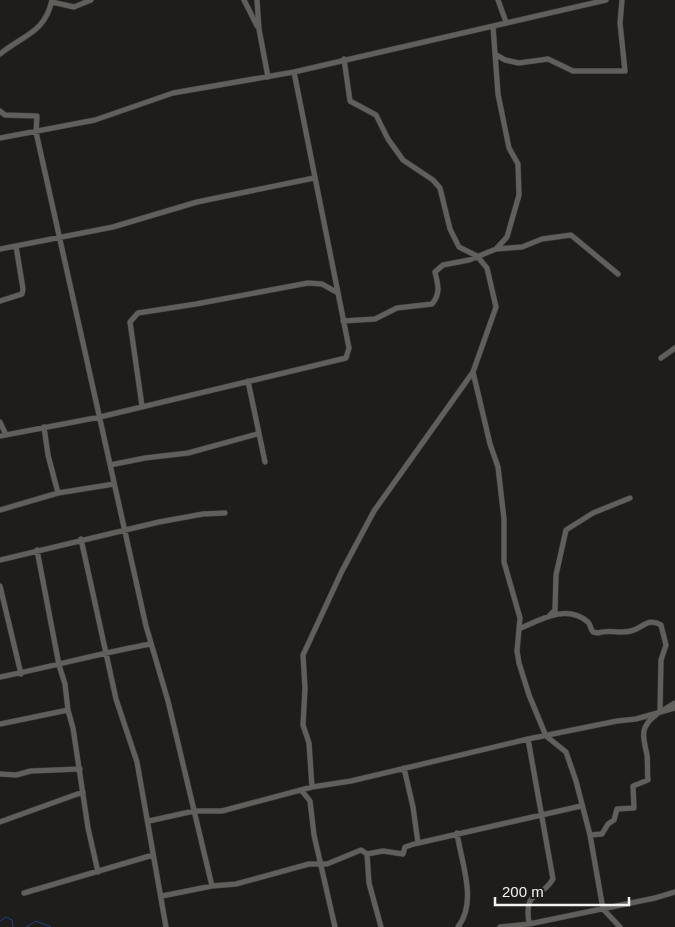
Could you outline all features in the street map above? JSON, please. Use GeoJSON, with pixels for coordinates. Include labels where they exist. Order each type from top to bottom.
{"type":"FeatureCollection","features":[{"type":"Feature","properties":{"kind":"street"},"geometry":{"type":"LineString","coordinates":[[0,54],[39,28],[46,19],[52,1],[74,7],[91,0]]}},
{"type":"Feature","properties":{"kind":"street"},"geometry":{"type":"LineString","coordinates":[[244,0],[258,29]]}},
{"type":"Feature","properties":{"kind":"street"},"geometry":{"type":"LineString","coordinates":[[257,0],[258,29],[268,77]]}},
{"type":"Feature","properties":{"kind":"street"},"geometry":{"type":"LineString","coordinates":[[498,0],[506,22]]}},
{"type":"Feature","properties":{"kind":"street"},"geometry":{"type":"LineString","coordinates":[[0,138],[95,120],[173,94],[294,72],[606,0]]}},
{"type":"Feature","properties":{"kind":"street"},"geometry":{"type":"LineString","coordinates":[[495,54],[505,60],[519,63],[548,59],[574,71],[625,71],[620,23],[622,0]]}},
{"type":"Feature","properties":{"kind":"street"},"geometry":{"type":"LineString","coordinates":[[493,26],[498,94],[509,148],[518,164],[519,195],[507,236],[496,249]]}},
{"type":"Feature","properties":{"kind":"street"},"geometry":{"type":"LineString","coordinates":[[312,787],[313,767],[309,753],[309,743],[303,725],[305,688],[303,655],[342,571],[374,511],[472,372],[496,306],[487,268],[477,256],[459,247],[450,229],[440,188],[433,180],[403,160],[388,139],[376,115],[354,105],[350,101],[344,59]]}},
{"type":"Feature","properties":{"kind":"street"},"geometry":{"type":"LineString","coordinates":[[0,436],[100,417],[342,360],[348,354],[349,348],[344,321],[294,72]]}},
{"type":"Feature","properties":{"kind":"street"},"geometry":{"type":"LineString","coordinates":[[0,111],[5,115],[36,116],[36,132],[61,237],[124,530],[151,644],[168,701],[212,886]]}},
{"type":"Feature","properties":{"kind":"street"},"geometry":{"type":"LineString","coordinates":[[0,249],[113,227],[198,202],[314,178]]}},
{"type":"Feature","properties":{"kind":"street"},"geometry":{"type":"LineString","coordinates":[[344,321],[375,319],[397,308],[432,304],[438,298],[437,268],[496,249],[522,247],[542,239],[571,235],[606,267],[618,274]]}},
{"type":"Feature","properties":{"kind":"street"},"geometry":{"type":"LineString","coordinates":[[0,301],[22,294],[24,289],[16,246]]}},
{"type":"Feature","properties":{"kind":"street"},"geometry":{"type":"LineString","coordinates":[[142,406],[130,322],[138,312],[196,304],[308,283],[322,284],[338,293]]}},
{"type":"Feature","properties":{"kind":"street"},"geometry":{"type":"LineString","coordinates":[[661,358],[675,348]]}},
{"type":"Feature","properties":{"kind":"street"},"geometry":{"type":"LineString","coordinates":[[472,372],[490,444],[499,469],[504,519],[504,562],[510,588],[517,601],[521,628],[517,651],[519,663],[529,695],[546,736],[566,752],[576,781],[590,835],[603,909],[620,927]]}},
{"type":"Feature","properties":{"kind":"street"},"geometry":{"type":"LineString","coordinates":[[248,381],[257,434],[265,462]]}},
{"type":"Feature","properties":{"kind":"street"},"geometry":{"type":"LineString","coordinates":[[0,422],[6,435]]}},
{"type":"Feature","properties":{"kind":"street"},"geometry":{"type":"LineString","coordinates":[[44,427],[48,455],[58,493]]}},
{"type":"Feature","properties":{"kind":"street"},"geometry":{"type":"LineString","coordinates":[[110,465],[145,458],[188,453],[257,434]]}},
{"type":"Feature","properties":{"kind":"street"},"geometry":{"type":"LineString","coordinates":[[0,510],[58,493],[114,484]]}},
{"type":"Feature","properties":{"kind":"street"},"geometry":{"type":"LineString","coordinates":[[521,628],[550,615],[555,610],[556,575],[566,530],[593,513],[630,498]]}},
{"type":"Feature","properties":{"kind":"street"},"geometry":{"type":"LineString","coordinates":[[0,560],[81,539],[191,516],[225,513]]}},
{"type":"Feature","properties":{"kind":"street"},"geometry":{"type":"LineString","coordinates":[[81,539],[116,699],[137,762],[149,821],[166,927]]}},
{"type":"Feature","properties":{"kind":"street"},"geometry":{"type":"LineString","coordinates":[[37,550],[59,665],[66,684],[68,710],[73,728],[98,872]]}},
{"type":"Feature","properties":{"kind":"street"},"geometry":{"type":"LineString","coordinates":[[0,586],[21,674]]}},
{"type":"Feature","properties":{"kind":"street"},"geometry":{"type":"LineString","coordinates":[[550,615],[574,615],[590,624],[593,632],[598,633],[631,631],[650,621],[661,625],[666,645],[661,660],[660,712]]}},
{"type":"Feature","properties":{"kind":"street"},"geometry":{"type":"LineString","coordinates":[[0,677],[59,665],[105,652],[151,644]]}},
{"type":"Feature","properties":{"kind":"street"},"geometry":{"type":"LineString","coordinates":[[590,835],[602,834],[608,824],[614,820],[617,809],[634,808],[633,786],[648,780],[646,753],[642,740],[643,732],[650,720],[675,703]]}},
{"type":"Feature","properties":{"kind":"street"},"geometry":{"type":"LineString","coordinates":[[149,821],[194,811],[222,811],[312,787],[351,781],[546,736],[617,721],[636,719],[675,708]]}},
{"type":"Feature","properties":{"kind":"street"},"geometry":{"type":"LineString","coordinates":[[0,724],[68,710]]}},
{"type":"Feature","properties":{"kind":"street"},"geometry":{"type":"LineString","coordinates":[[528,740],[553,879],[543,890],[532,896],[527,908],[529,924]]}},
{"type":"Feature","properties":{"kind":"street"},"geometry":{"type":"LineString","coordinates":[[404,768],[413,807],[418,843]]}},
{"type":"Feature","properties":{"kind":"street"},"geometry":{"type":"LineString","coordinates":[[0,774],[16,775],[31,770],[80,769]]}},
{"type":"Feature","properties":{"kind":"street"},"geometry":{"type":"LineString","coordinates":[[302,791],[310,801],[314,835],[335,927]]}},
{"type":"Feature","properties":{"kind":"street"},"geometry":{"type":"LineString","coordinates":[[0,822],[83,792]]}},
{"type":"Feature","properties":{"kind":"street"},"geometry":{"type":"LineString","coordinates":[[162,896],[212,886],[236,884],[309,864],[321,864],[361,850],[367,854],[383,851],[403,854],[405,847],[418,843],[581,806]]}},
{"type":"Feature","properties":{"kind":"street"},"geometry":{"type":"LineString","coordinates":[[457,833],[468,898],[466,913],[458,927]]}},
{"type":"Feature","properties":{"kind":"street"},"geometry":{"type":"LineString","coordinates":[[367,854],[369,883],[381,927]]}},
{"type":"Feature","properties":{"kind":"street"},"geometry":{"type":"LineString","coordinates":[[24,893],[153,855]]}},
{"type":"Feature","properties":{"kind":"street"},"geometry":{"type":"LineString","coordinates":[[500,927],[529,924],[675,892]]}},
{"type":"Feature","properties":{"kind":"waterway"},"geometry":{"type":"LineString","coordinates":[[0,921],[6,917],[12,920],[13,927]]}},
{"type":"Feature","properties":{"kind":"waterway"},"geometry":{"type":"LineString","coordinates":[[26,927],[36,921],[51,927]]}}]}
